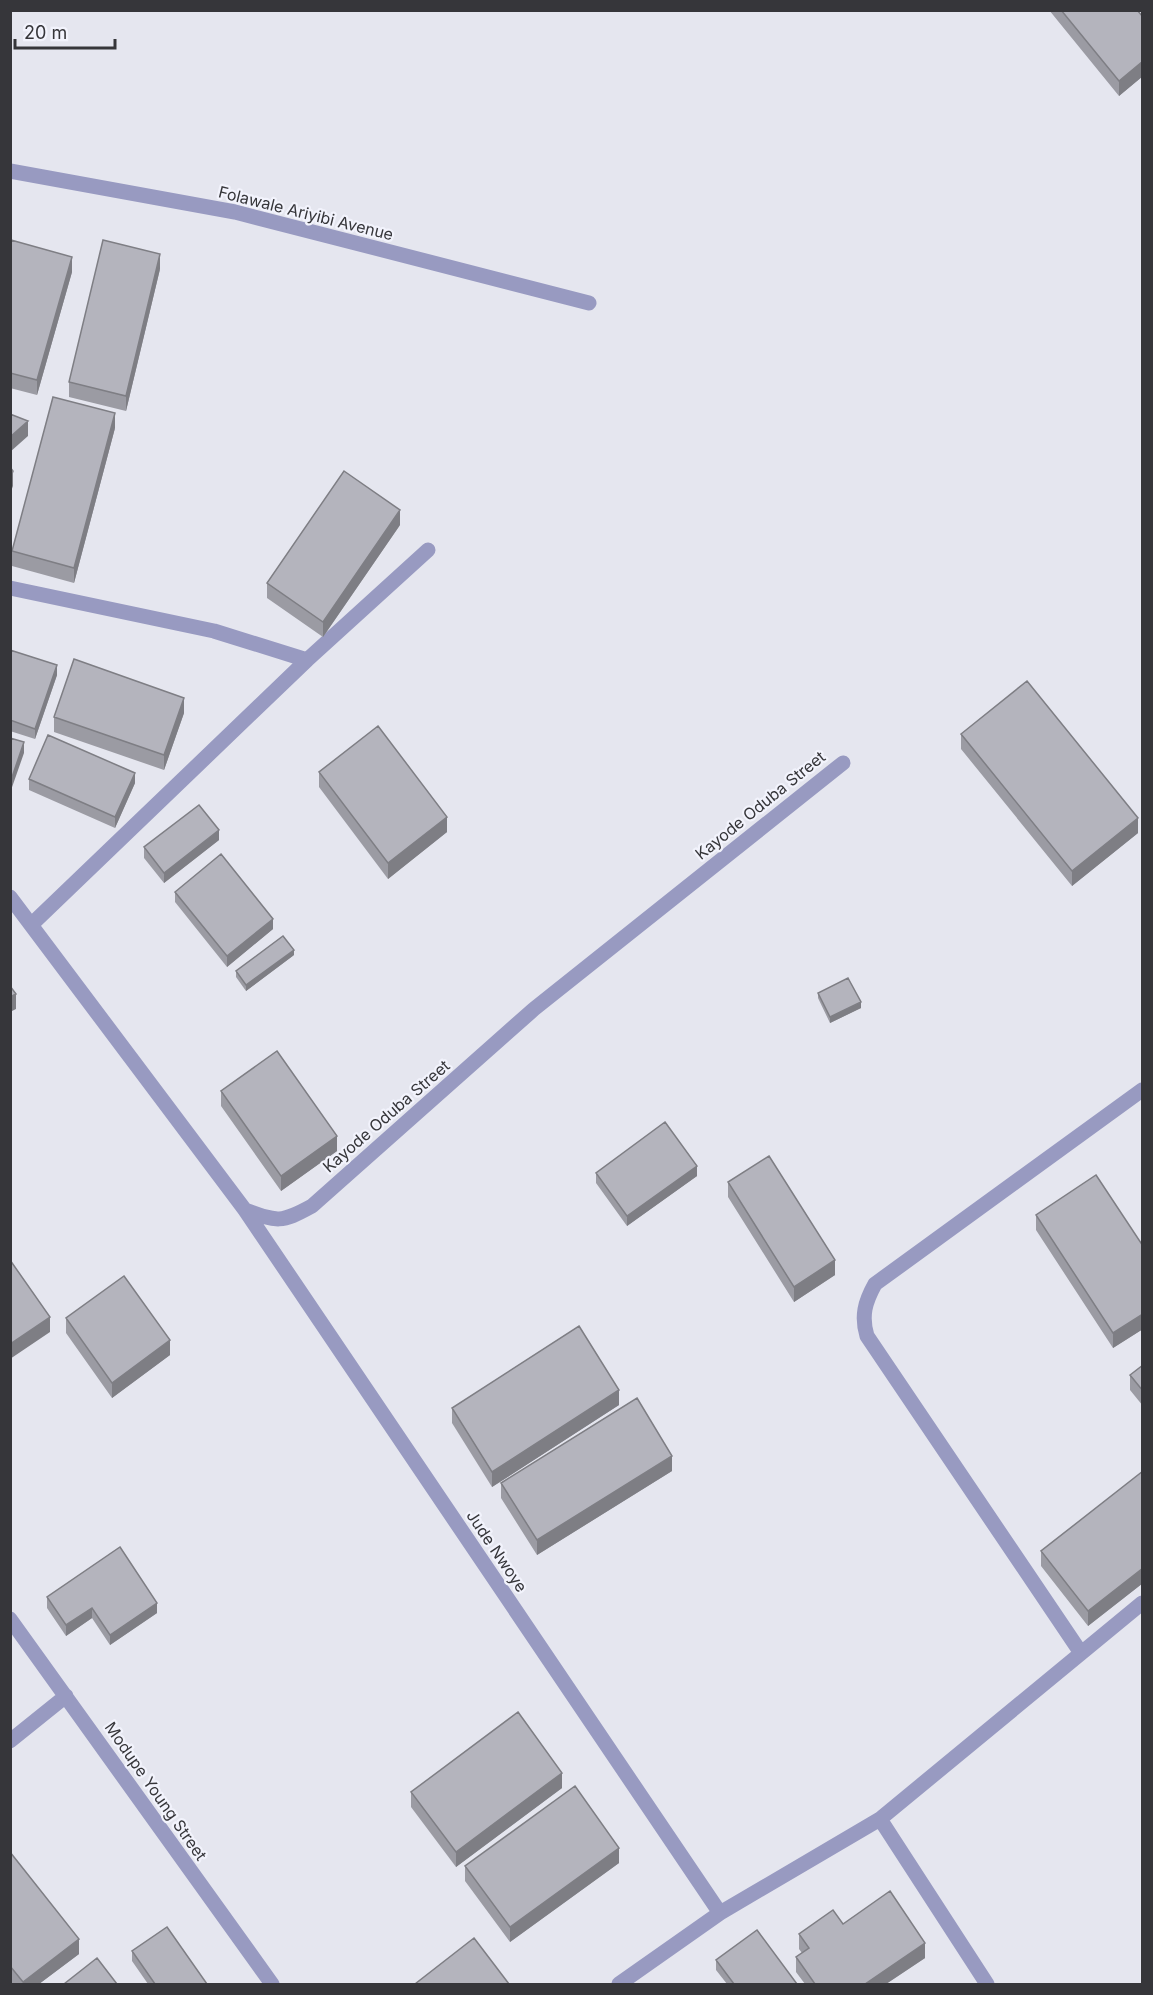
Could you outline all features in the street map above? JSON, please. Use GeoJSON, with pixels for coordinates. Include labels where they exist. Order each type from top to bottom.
{"type":"FeatureCollection","features":[{"type":"Feature","properties":{"kind":"street","name":"Folawale Ariyibi Avenue"},"geometry":{"type":"LineString","coordinates":[[10,171],[235,212],[589,303]]}},
{"type":"Feature","properties":{"kind":"street"},"geometry":{"type":"LineString","coordinates":[[31,925],[307,660],[428,550]]}},
{"type":"Feature","properties":{"kind":"street"},"geometry":{"type":"LineString","coordinates":[[10,588],[214,631],[307,660]]}},
{"type":"Feature","properties":{"kind":"street","name":"Kayode Oduba Street"},"geometry":{"type":"LineString","coordinates":[[245,1210],[265,1217],[287,1220],[312,1206],[534,1009],[843,762]]}},
{"type":"Feature","properties":{"kind":"street"},"geometry":{"type":"LineString","coordinates":[[10,897],[245,1210]]}},
{"type":"Feature","properties":{"kind":"street"},"geometry":{"type":"LineString","coordinates":[[1081,1653],[867,1336],[863,1323],[865,1301],[875,1284],[1143,1090]]}},
{"type":"Feature","properties":{"kind":"street","name":"Jude Nwoye"},"geometry":{"type":"LineString","coordinates":[[245,1210],[720,1913]]}},
{"type":"Feature","properties":{"kind":"street"},"geometry":{"type":"LineString","coordinates":[[619,1984],[720,1913],[880,1819],[1143,1603]]}},
{"type":"Feature","properties":{"kind":"street","name":"Modupe Young Street"},"geometry":{"type":"LineString","coordinates":[[10,1619],[272,1984]]}},
{"type":"Feature","properties":{"kind":"street"},"geometry":{"type":"LineString","coordinates":[[10,1741],[66,1696]]}},
{"type":"Feature","properties":{"kind":"street"},"geometry":{"type":"LineString","coordinates":[[880,1819],[987,1984]]}},
{"type":"Feature","properties":{"kind":"building"},"geometry":{"type":"Polygon","coordinates":[[[1061,10],[1137,10],[1143,17],[1143,61],[1119,81],[1061,10]]]}},
{"type":"Feature","properties":{"kind":"building"},"geometry":{"type":"Polygon","coordinates":[[[11,240],[72,257],[37,380],[10,373],[11,240]]]}},
{"type":"Feature","properties":{"kind":"building"},"geometry":{"type":"Polygon","coordinates":[[[103,240],[160,254],[126,396],[69,382],[103,240]]]}},
{"type":"Feature","properties":{"kind":"building"},"geometry":{"type":"Polygon","coordinates":[[[53,397],[115,413],[74,568],[12,551],[53,397]]]}},
{"type":"Feature","properties":{"kind":"building"},"geometry":{"type":"Polygon","coordinates":[[[10,414],[28,421],[10,437],[10,414]]]}},
{"type":"Feature","properties":{"kind":"building"},"geometry":{"type":"Polygon","coordinates":[[[344,471],[400,510],[323,622],[267,583],[344,471]]]}},
{"type":"Feature","properties":{"kind":"building"},"geometry":{"type":"Polygon","coordinates":[[[10,650],[57,665],[35,729],[10,720],[10,650]]]}},
{"type":"Feature","properties":{"kind":"building"},"geometry":{"type":"Polygon","coordinates":[[[74,659],[184,698],[164,755],[54,717],[74,659]]]}},
{"type":"Feature","properties":{"kind":"building"},"geometry":{"type":"Polygon","coordinates":[[[1027,681],[1138,818],[1072,871],[961,734],[1027,681]]]}},
{"type":"Feature","properties":{"kind":"building"},"geometry":{"type":"Polygon","coordinates":[[[378,726],[447,817],[388,863],[319,772],[378,726]]]}},
{"type":"Feature","properties":{"kind":"building"},"geometry":{"type":"Polygon","coordinates":[[[48,735],[135,773],[115,817],[29,779],[48,735]]]}},
{"type":"Feature","properties":{"kind":"building"},"geometry":{"type":"Polygon","coordinates":[[[10,738],[24,742],[10,783],[10,738]]]}},
{"type":"Feature","properties":{"kind":"building"},"geometry":{"type":"Polygon","coordinates":[[[199,805],[219,830],[164,873],[144,847],[199,805]]]}},
{"type":"Feature","properties":{"kind":"building"},"geometry":{"type":"Polygon","coordinates":[[[221,854],[273,919],[227,956],[175,892],[221,854]]]}},
{"type":"Feature","properties":{"kind":"building"},"geometry":{"type":"Polygon","coordinates":[[[283,936],[294,950],[246,985],[236,971],[283,936]]]}},
{"type":"Feature","properties":{"kind":"building"},"geometry":{"type":"Polygon","coordinates":[[[848,978],[861,1002],[830,1017],[818,993],[848,978]]]}},
{"type":"Feature","properties":{"kind":"building"},"geometry":{"type":"Polygon","coordinates":[[[10,986],[16,994],[10,997],[10,986]]]}},
{"type":"Feature","properties":{"kind":"building"},"geometry":{"type":"Polygon","coordinates":[[[277,1051],[337,1136],[281,1176],[221,1091],[277,1051]]]}},
{"type":"Feature","properties":{"kind":"building"},"geometry":{"type":"Polygon","coordinates":[[[665,1122],[697,1166],[627,1216],[596,1173],[665,1122]]]}},
{"type":"Feature","properties":{"kind":"building"},"geometry":{"type":"Polygon","coordinates":[[[769,1156],[835,1260],[794,1287],[728,1182],[769,1156]]]}},
{"type":"Feature","properties":{"kind":"building"},"geometry":{"type":"Polygon","coordinates":[[[1096,1175],[1143,1246],[1143,1314],[1113,1333],[1036,1215],[1096,1175]]]}},
{"type":"Feature","properties":{"kind":"building"},"geometry":{"type":"Polygon","coordinates":[[[10,1260],[50,1317],[10,1344],[10,1260]]]}},
{"type":"Feature","properties":{"kind":"building"},"geometry":{"type":"Polygon","coordinates":[[[124,1276],[170,1340],[112,1383],[66,1318],[124,1276]]]}},
{"type":"Feature","properties":{"kind":"building"},"geometry":{"type":"Polygon","coordinates":[[[579,1326],[619,1390],[492,1472],[452,1408],[579,1326]]]}},
{"type":"Feature","properties":{"kind":"building"},"geometry":{"type":"Polygon","coordinates":[[[1143,1365],[1143,1391],[1130,1375],[1143,1365]]]}},
{"type":"Feature","properties":{"kind":"building"},"geometry":{"type":"Polygon","coordinates":[[[637,1398],[672,1456],[537,1540],[501,1483],[637,1398]]]}},
{"type":"Feature","properties":{"kind":"building"},"geometry":{"type":"Polygon","coordinates":[[[1143,1471],[1143,1568],[1088,1611],[1041,1551],[1143,1471]]]}},
{"type":"Feature","properties":{"kind":"building"},"geometry":{"type":"Polygon","coordinates":[[[120,1547],[157,1603],[110,1635],[92,1608],[66,1625],[47,1597],[120,1547]]]}},
{"type":"Feature","properties":{"kind":"building"},"geometry":{"type":"Polygon","coordinates":[[[518,1712],[562,1773],[456,1852],[411,1792],[518,1712]]]}},
{"type":"Feature","properties":{"kind":"building"},"geometry":{"type":"Polygon","coordinates":[[[575,1786],[619,1848],[510,1927],[465,1866],[575,1786]]]}},
{"type":"Feature","properties":{"kind":"building"},"geometry":{"type":"Polygon","coordinates":[[[10,1852],[79,1939],[23,1982],[10,1966],[10,1852]]]}},
{"type":"Feature","properties":{"kind":"building"},"geometry":{"type":"Polygon","coordinates":[[[890,1891],[925,1943],[865,1984],[815,1984],[796,1957],[809,1948],[799,1934],[833,1910],[843,1924],[890,1891]]]}},
{"type":"Feature","properties":{"kind":"building"},"geometry":{"type":"Polygon","coordinates":[[[167,1927],[207,1984],[155,1984],[132,1951],[167,1927]]]}},
{"type":"Feature","properties":{"kind":"building"},"geometry":{"type":"Polygon","coordinates":[[[757,1930],[797,1984],[734,1984],[716,1960],[757,1930]]]}},
{"type":"Feature","properties":{"kind":"building"},"geometry":{"type":"Polygon","coordinates":[[[474,1938],[509,1984],[415,1984],[474,1938]]]}},
{"type":"Feature","properties":{"kind":"building"},"geometry":{"type":"Polygon","coordinates":[[[97,1958],[117,1984],[64,1984],[97,1958]]]}}]}
